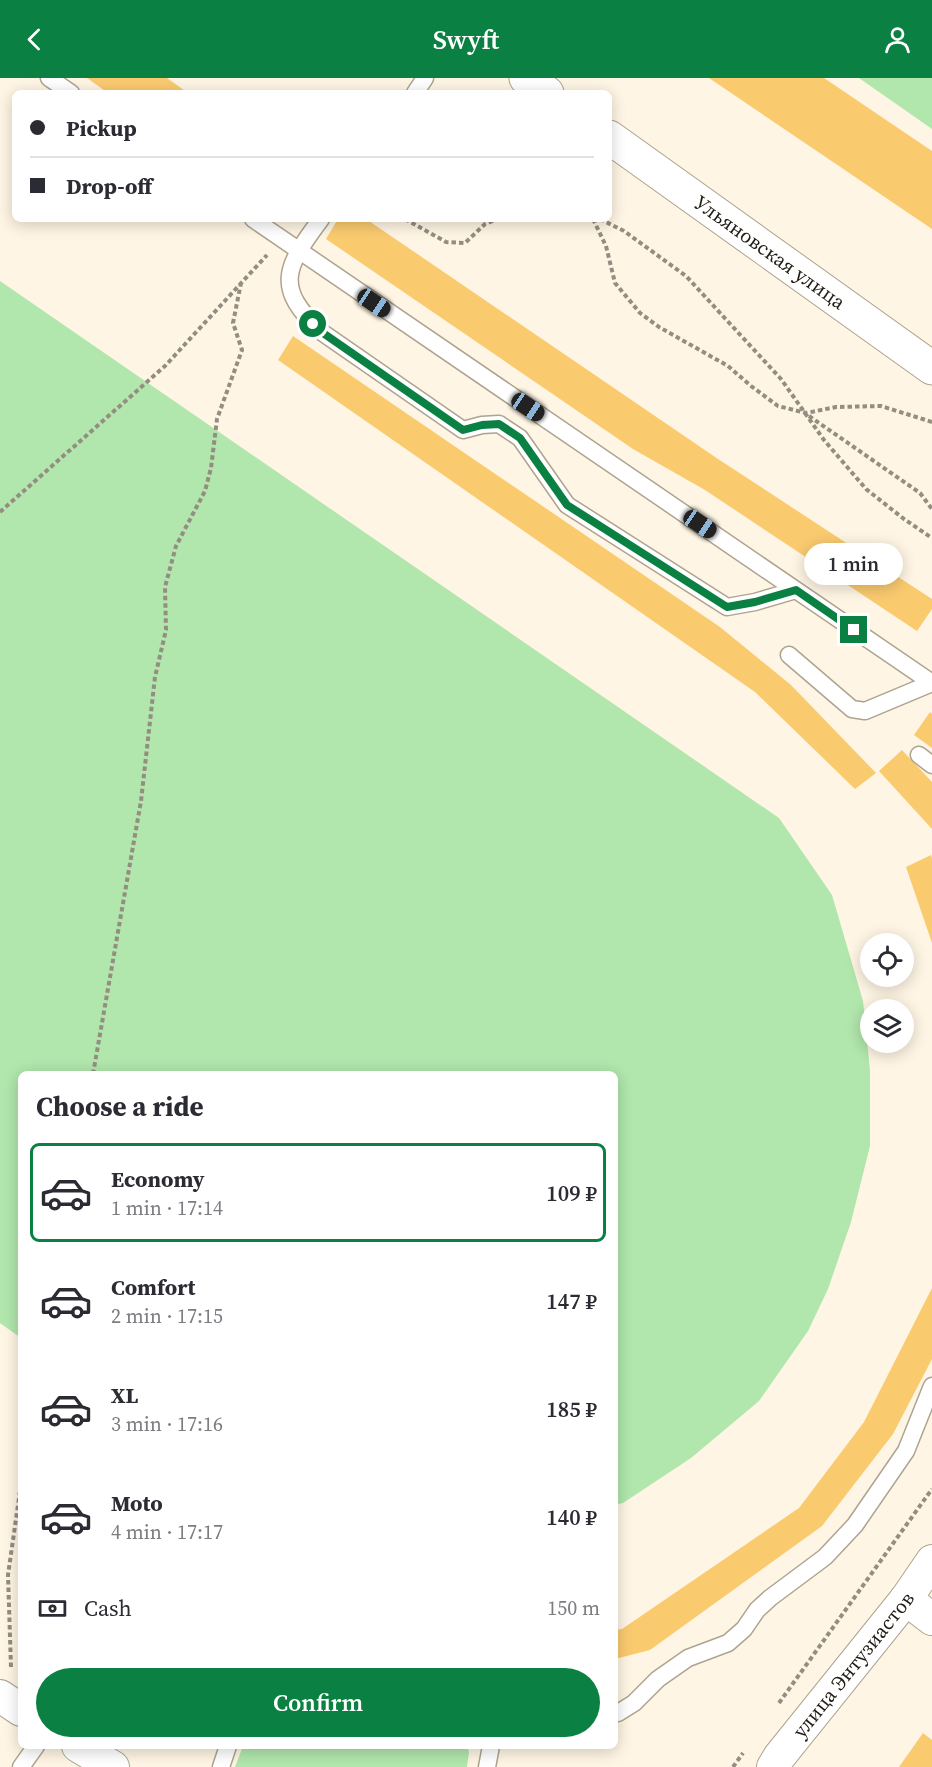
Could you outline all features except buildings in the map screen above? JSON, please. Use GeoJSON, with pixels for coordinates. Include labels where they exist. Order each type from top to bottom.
{"type":"FeatureCollection","features":[{"type":"Feature","properties":{"kind":"main road","name":"Ульяновская улица"},"geometry":{"type":"LineString","coordinates":[[612,139],[932,368]]}},
{"type":"Feature","properties":{"kind":"street","name":"улица Энтузиастов"},"geometry":{"type":"LineString","coordinates":[[774,1767],[779,1757],[906,1599],[932,1562]]}},
{"type":"Feature","properties":{"kind":"street"},"geometry":{"type":"LineString","coordinates":[[906,1599],[932,1619]]}},
{"type":"Feature","properties":{"kind":"street"},"geometry":{"type":"LineString","coordinates":[[83,1749],[113,1767]]}},
{"type":"Feature","properties":{"kind":"lane"},"geometry":{"type":"LineString","coordinates":[[49,78],[67,90]]}},
{"type":"Feature","properties":{"kind":"lane"},"geometry":{"type":"LineString","coordinates":[[257,222],[932,683],[865,711],[852,709],[789,655]]}},
{"type":"Feature","properties":{"kind":"lane"},"geometry":{"type":"LineString","coordinates":[[319,222],[298,250],[290,275],[291,295],[304,316],[323,333],[463,430],[482,425],[499,424],[520,438],[567,505],[727,607],[755,602],[796,590]]}},
{"type":"Feature","properties":{"kind":"lane"},"geometry":{"type":"LineString","coordinates":[[618,1713],[634,1703],[658,1679],[688,1658],[728,1643],[744,1629],[770,1598],[825,1557],[855,1525],[906,1451],[932,1386]]}},
{"type":"Feature","properties":{"kind":"lane"},"geometry":{"type":"LineString","coordinates":[[21,1767],[34,1749]]}},
{"type":"Feature","properties":{"kind":"lane"},"geometry":{"type":"LineString","coordinates":[[221,1767],[227,1749]]}},
{"type":"Feature","properties":{"kind":"lane"},"geometry":{"type":"LineString","coordinates":[[487,1767],[490,1749]]}},
{"type":"Feature","properties":{"kind":"path"},"geometry":{"type":"LineString","coordinates":[[410,222],[446,242],[465,243],[492,222]]}},
{"type":"Feature","properties":{"kind":"path"},"geometry":{"type":"LineString","coordinates":[[594,222],[606,246],[615,283],[640,313],[659,327],[728,366],[778,406],[806,413],[920,493],[932,509]]}},
{"type":"Feature","properties":{"kind":"path"},"geometry":{"type":"LineString","coordinates":[[606,222],[624,231],[686,276],[782,379],[825,440],[866,489],[932,538]]}},
{"type":"Feature","properties":{"kind":"path"},"geometry":{"type":"LineString","coordinates":[[0,512],[165,366],[281,239]]}},
{"type":"Feature","properties":{"kind":"path"},"geometry":{"type":"LineString","coordinates":[[94,1071],[141,801],[155,677],[166,630],[165,587],[176,546],[205,491],[211,468],[217,419],[242,350],[233,323],[241,283]]}},
{"type":"Feature","properties":{"kind":"path"},"geometry":{"type":"LineString","coordinates":[[806,413],[836,407],[881,406],[932,422]]}},
{"type":"Feature","properties":{"kind":"path"},"geometry":{"type":"LineString","coordinates":[[774,1710],[932,1489]]}},
{"type":"Feature","properties":{"kind":"path"},"geometry":{"type":"LineString","coordinates":[[11,1703],[8,1575],[18,1505]]}},
{"type":"Feature","properties":{"kind":"path"},"geometry":{"type":"LineString","coordinates":[[733,1767],[747,1748]]}},
{"type":"Feature","properties":{"kind":"green space"},"geometry":{"type":"Polygon","coordinates":[[[859,78],[932,78],[932,129],[859,78]]]}},
{"type":"Feature","properties":{"kind":"green space"},"geometry":{"type":"Polygon","coordinates":[[[0,281],[779,818],[832,895],[862,999],[860,999],[860,1053],[868,1053],[870,1070],[870,1146],[851,1222],[828,1289],[808,1331],[759,1401],[691,1458],[623,1503],[618,1504],[618,1071],[18,1071],[18,1336],[0,1323],[0,281]]]}},
{"type":"Feature","properties":{"kind":"green space"},"geometry":{"type":"Polygon","coordinates":[[[242,1749],[468,1749],[469,1752],[467,1767],[235,1767],[242,1749]]]}},
{"type":"Feature","properties":{"kind":"route"},"geometry":{"type":"LineString","coordinates":[[313,324],[463,430],[482,425],[499,424],[520,438],[567,505],[727,607],[755,602],[796,590],[854,630]]}}]}
